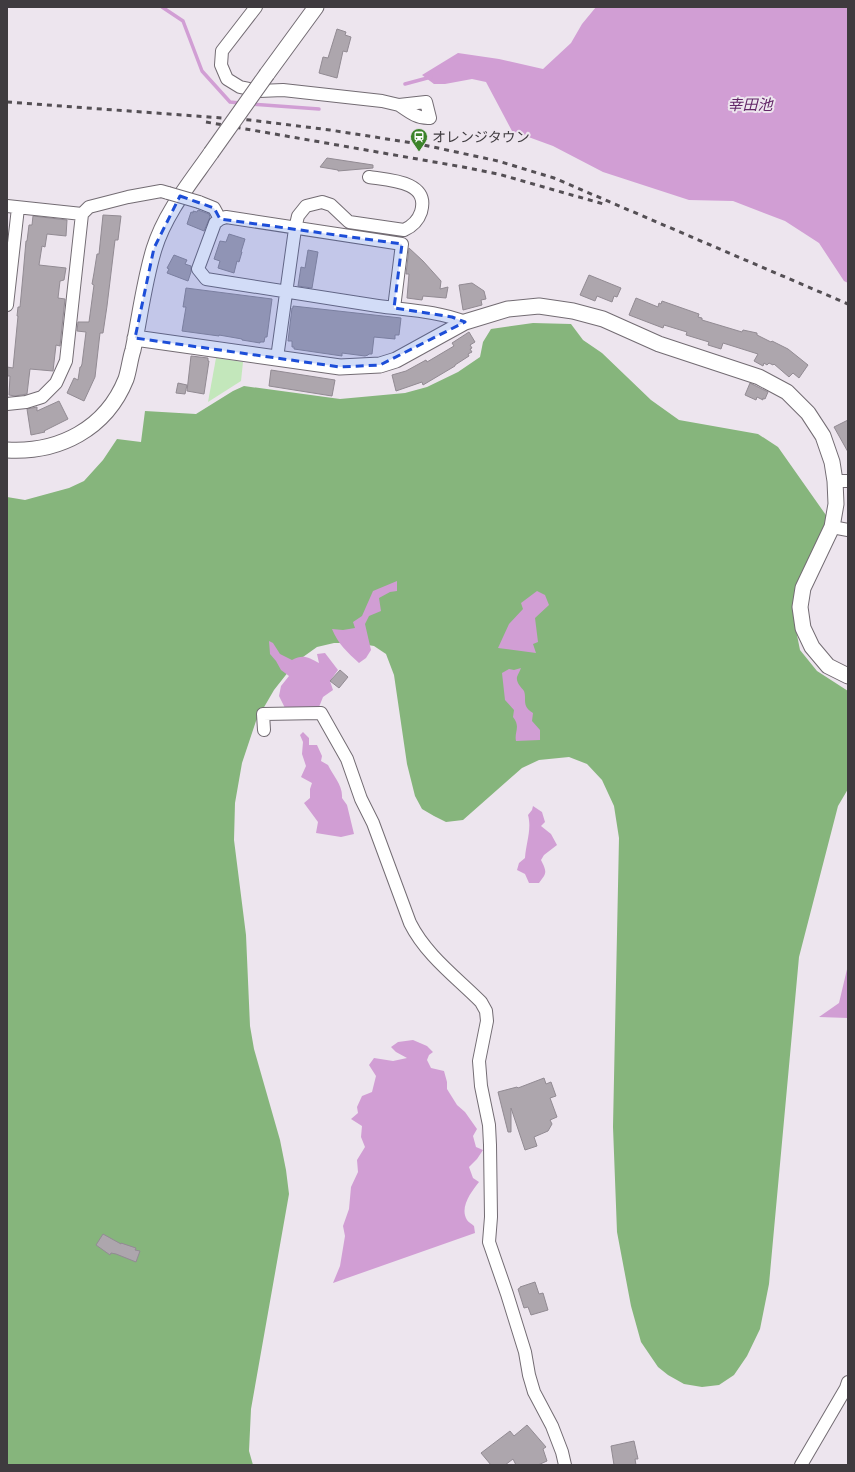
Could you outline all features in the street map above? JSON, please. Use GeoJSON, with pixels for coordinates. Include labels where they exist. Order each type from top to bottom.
{"type":"FeatureCollection","features":[{"type":"Feature","properties":{"kind":"street"},"geometry":{"type":"LineString","coordinates":[[256,7],[222,51],[221,65],[227,79],[240,87],[259,91],[283,90],[382,101],[399,105]]}},
{"type":"Feature","properties":{"kind":"street"},"geometry":{"type":"LineString","coordinates":[[7,450],[20,451],[52,446],[73,439],[97,422],[114,402],[126,379],[145,284],[157,241],[166,220],[183,192],[211,152],[316,7]]}},
{"type":"Feature","properties":{"kind":"street"},"geometry":{"type":"LineString","coordinates":[[277,358],[295,229],[298,216],[306,206],[322,202],[331,205],[349,222],[404,230],[411,227],[419,218],[422,208],[421,199],[417,190],[408,184],[369,177]]}},
{"type":"Feature","properties":{"kind":"street"},"geometry":{"type":"LineString","coordinates":[[7,404],[26,402],[42,397],[56,383],[66,361],[82,214],[89,207],[128,197],[161,191],[214,208],[220,218]]}},
{"type":"Feature","properties":{"kind":"street"},"geometry":{"type":"LineString","coordinates":[[7,304],[13,207],[82,214]]}},
{"type":"Feature","properties":{"kind":"street"},"geometry":{"type":"LineString","coordinates":[[394,308],[402,244],[220,218],[215,223],[198,269],[206,279],[452,317],[465,322]]}},
{"type":"Feature","properties":{"kind":"street"},"geometry":{"type":"LineString","coordinates":[[135,338],[340,367],[380,365],[396,360],[465,322],[508,309],[539,306],[573,311],[603,319],[659,344],[759,377],[787,392],[808,413],[823,436],[832,462],[842,481],[832,526],[803,588],[800,607],[803,628],[812,647],[828,666],[848,676]]}},
{"type":"Feature","properties":{"kind":"street"},"geometry":{"type":"LineString","coordinates":[[832,526],[848,530]]}},
{"type":"Feature","properties":{"kind":"street"},"geometry":{"type":"LineString","coordinates":[[264,730],[263,714],[321,713],[347,759],[361,800],[373,823],[410,923],[416,935],[433,956],[481,1002],[486,1010],[487,1021],[479,1062],[490,1145],[491,1217],[489,1242],[525,1352],[528,1375],[534,1392],[552,1426],[562,1452],[565,1465]]}},
{"type":"Feature","properties":{"kind":"street"},"geometry":{"type":"LineString","coordinates":[[801,1465],[846,1388],[848,1382]]}},
{"type":"Feature","properties":{"kind":"highlighted area"},"geometry":{"type":"Polygon","coordinates":[[[180,196],[214,208],[220,219],[402,244],[394,308],[452,317],[465,322],[380,365],[340,367],[135,338],[154,248],[180,196]]]}},
{"type":"Feature","properties":{"kind":"green space"},"geometry":{"type":"Polygon","coordinates":[[[533,323],[571,324],[583,340],[602,353],[651,400],[679,420],[758,434],[778,447],[828,518],[798,582],[794,620],[800,650],[817,671],[848,691],[848,789],[838,806],[799,957],[769,1284],[760,1329],[747,1356],[734,1375],[719,1385],[702,1387],[684,1384],[668,1375],[658,1367],[641,1342],[631,1306],[617,1232],[613,1127],[619,838],[614,806],[602,780],[587,764],[569,757],[539,760],[522,768],[463,820],[446,822],[434,816],[422,809],[415,796],[407,764],[394,675],[386,654],[374,646],[356,643],[334,643],[317,647],[296,662],[274,690],[256,721],[242,763],[235,803],[234,840],[246,935],[250,1026],[254,1049],[280,1140],[289,1194],[251,1409],[249,1451],[253,1465],[7,1465],[7,497],[25,500],[69,488],[84,481],[103,460],[117,439],[141,442],[145,411],[196,414],[233,391],[244,386],[340,399],[405,393],[427,387],[458,372],[480,357],[483,342],[491,329],[533,323]]]}},
{"type":"Feature","properties":{"kind":"green space"},"geometry":{"type":"Polygon","coordinates":[[[216,358],[243,362],[241,381],[208,402],[216,358]]]}},
{"type":"Feature","properties":{"kind":"water","name":"幸田池"},"geometry":{"type":"Polygon","coordinates":[[[596,7],[848,7],[848,283],[844,281],[819,243],[785,221],[733,201],[689,200],[603,172],[553,146],[512,131],[486,82],[472,79],[445,84],[434,84],[422,75],[458,53],[499,59],[543,69],[571,43],[582,24],[596,7]]]}},
{"type":"Feature","properties":{"kind":"water"},"geometry":{"type":"Polygon","coordinates":[[[397,581],[397,591],[390,592],[379,598],[381,611],[369,616],[365,624],[371,650],[366,658],[359,663],[340,643],[332,629],[343,630],[355,628],[353,622],[362,616],[373,591],[397,581]]]}},
{"type":"Feature","properties":{"kind":"water"},"geometry":{"type":"Polygon","coordinates":[[[537,591],[545,595],[549,605],[535,618],[538,642],[533,644],[536,653],[498,648],[509,624],[523,609],[521,603],[537,591]]]}},
{"type":"Feature","properties":{"kind":"water"},"geometry":{"type":"Polygon","coordinates":[[[269,641],[273,643],[280,654],[292,660],[299,657],[306,657],[319,663],[317,654],[325,653],[338,670],[330,681],[333,690],[323,697],[319,707],[285,708],[279,696],[281,686],[289,676],[281,670],[270,654],[269,641]]]}},
{"type":"Feature","properties":{"kind":"water"},"geometry":{"type":"Polygon","coordinates":[[[521,668],[517,681],[524,691],[527,708],[533,713],[532,721],[540,730],[540,740],[516,741],[517,724],[513,717],[514,710],[505,700],[502,673],[509,669],[514,670],[521,668]]]}},
{"type":"Feature","properties":{"kind":"water"},"geometry":{"type":"Polygon","coordinates":[[[303,732],[309,738],[309,745],[317,745],[322,756],[321,761],[328,765],[341,789],[342,798],[347,805],[354,834],[341,837],[316,833],[318,822],[304,803],[310,798],[312,783],[301,777],[306,766],[302,754],[303,742],[300,735],[303,732]]]}},
{"type":"Feature","properties":{"kind":"water"},"geometry":{"type":"Polygon","coordinates":[[[533,806],[542,812],[545,822],[541,826],[551,834],[557,845],[544,855],[541,860],[545,872],[544,877],[539,883],[529,883],[525,874],[517,870],[519,863],[525,858],[529,831],[528,815],[533,806]]]}},
{"type":"Feature","properties":{"kind":"water"},"geometry":{"type":"Polygon","coordinates":[[[848,965],[848,1018],[819,1017],[839,1003],[848,965]]]}},
{"type":"Feature","properties":{"kind":"water"},"geometry":{"type":"Polygon","coordinates":[[[413,1040],[427,1046],[433,1052],[429,1055],[427,1060],[431,1068],[444,1071],[447,1089],[457,1105],[465,1112],[477,1129],[473,1136],[476,1147],[483,1150],[469,1167],[473,1178],[479,1182],[465,1205],[465,1215],[468,1222],[474,1226],[475,1233],[333,1283],[340,1266],[345,1236],[343,1226],[349,1209],[351,1187],[358,1172],[357,1160],[365,1147],[361,1137],[362,1126],[351,1119],[358,1113],[357,1107],[362,1096],[372,1092],[376,1076],[369,1065],[374,1058],[393,1061],[407,1058],[396,1052],[391,1047],[398,1042],[413,1040]]]}},
{"type":"Feature","properties":{"kind":"building"},"geometry":{"type":"Polygon","coordinates":[[[337,29],[346,32],[345,35],[351,37],[347,52],[343,51],[337,78],[319,73],[323,57],[328,58],[337,29]]]}},
{"type":"Feature","properties":{"kind":"building"},"geometry":{"type":"Polygon","coordinates":[[[327,158],[373,165],[373,168],[338,171],[320,167],[327,158]]]}},
{"type":"Feature","properties":{"kind":"building"},"geometry":{"type":"Polygon","coordinates":[[[198,210],[209,214],[210,217],[204,231],[187,224],[191,212],[197,212],[198,210]]]}},
{"type":"Feature","properties":{"kind":"building"},"geometry":{"type":"Polygon","coordinates":[[[103,215],[121,216],[118,240],[115,240],[107,306],[103,333],[100,333],[95,377],[84,401],[67,393],[74,378],[78,380],[80,367],[82,364],[86,332],[77,331],[78,322],[89,322],[94,285],[92,284],[97,254],[99,254],[103,215]]]}},
{"type":"Feature","properties":{"kind":"building"},"geometry":{"type":"Polygon","coordinates":[[[33,216],[67,220],[66,236],[47,234],[45,247],[42,246],[39,265],[66,268],[64,280],[60,281],[58,298],[65,299],[60,346],[56,345],[53,371],[30,369],[27,394],[15,396],[9,395],[10,376],[7,376],[7,367],[13,368],[17,316],[18,307],[20,307],[26,241],[29,225],[32,225],[33,216]]]}},
{"type":"Feature","properties":{"kind":"building"},"geometry":{"type":"Polygon","coordinates":[[[229,234],[245,239],[239,262],[237,261],[234,273],[218,268],[220,261],[214,259],[220,241],[226,242],[229,234]]]}},
{"type":"Feature","properties":{"kind":"building"},"geometry":{"type":"Polygon","coordinates":[[[409,248],[441,281],[440,289],[448,287],[446,298],[423,296],[422,300],[407,298],[409,274],[406,274],[409,248]]]}},
{"type":"Feature","properties":{"kind":"building"},"geometry":{"type":"Polygon","coordinates":[[[308,250],[318,252],[312,288],[298,286],[301,267],[305,268],[308,250]]]}},
{"type":"Feature","properties":{"kind":"building"},"geometry":{"type":"Polygon","coordinates":[[[174,255],[187,260],[185,264],[191,266],[188,281],[167,273],[169,269],[167,268],[174,255]]]}},
{"type":"Feature","properties":{"kind":"building"},"geometry":{"type":"Polygon","coordinates":[[[589,275],[621,288],[617,297],[614,296],[612,302],[597,296],[595,301],[580,295],[589,275]]]}},
{"type":"Feature","properties":{"kind":"building"},"geometry":{"type":"Polygon","coordinates":[[[472,283],[484,291],[486,299],[481,300],[482,305],[463,310],[459,285],[472,283]]]}},
{"type":"Feature","properties":{"kind":"building"},"geometry":{"type":"Polygon","coordinates":[[[186,288],[272,299],[267,337],[265,337],[264,342],[260,343],[219,335],[182,331],[186,307],[183,307],[186,288]]]}},
{"type":"Feature","properties":{"kind":"building"},"geometry":{"type":"Polygon","coordinates":[[[636,298],[658,307],[659,303],[661,304],[662,301],[699,314],[698,317],[702,318],[702,320],[742,332],[743,330],[757,333],[757,335],[788,349],[808,365],[799,378],[793,373],[789,377],[774,364],[769,363],[767,365],[764,363],[763,366],[754,361],[758,354],[723,343],[721,349],[708,345],[709,342],[686,335],[687,332],[664,325],[663,328],[629,315],[636,298]]]}},
{"type":"Feature","properties":{"kind":"building"},"geometry":{"type":"Polygon","coordinates":[[[293,306],[401,318],[399,335],[395,335],[395,339],[374,337],[372,354],[365,356],[342,353],[342,356],[294,349],[294,347],[292,347],[292,341],[288,341],[293,306]]]}},
{"type":"Feature","properties":{"kind":"building"},"geometry":{"type":"Polygon","coordinates":[[[469,332],[475,342],[470,345],[472,352],[468,354],[469,356],[423,385],[422,382],[396,391],[392,375],[406,371],[426,360],[427,362],[454,346],[452,343],[469,332]]]}},
{"type":"Feature","properties":{"kind":"building"},"geometry":{"type":"Polygon","coordinates":[[[191,356],[208,358],[209,361],[204,394],[187,391],[191,356]]]}},
{"type":"Feature","properties":{"kind":"building"},"geometry":{"type":"Polygon","coordinates":[[[271,370],[335,380],[332,396],[269,386],[271,370]]]}},
{"type":"Feature","properties":{"kind":"building"},"geometry":{"type":"Polygon","coordinates":[[[178,383],[187,385],[185,394],[176,393],[178,383]]]}},
{"type":"Feature","properties":{"kind":"building"},"geometry":{"type":"Polygon","coordinates":[[[750,383],[768,392],[765,399],[763,398],[763,400],[757,397],[756,400],[745,395],[750,383]]]}},
{"type":"Feature","properties":{"kind":"building"},"geometry":{"type":"Polygon","coordinates":[[[59,401],[68,419],[44,431],[45,432],[31,435],[27,409],[37,407],[37,411],[59,401]]]}},
{"type":"Feature","properties":{"kind":"building"},"geometry":{"type":"Polygon","coordinates":[[[848,420],[848,452],[834,427],[848,420]]]}},
{"type":"Feature","properties":{"kind":"building"},"geometry":{"type":"Polygon","coordinates":[[[340,670],[348,677],[339,688],[330,681],[340,670]]]}},
{"type":"Feature","properties":{"kind":"building"},"geometry":{"type":"Polygon","coordinates":[[[544,1078],[546,1084],[551,1082],[556,1096],[550,1098],[557,1117],[550,1120],[552,1124],[548,1131],[534,1137],[537,1146],[525,1150],[511,1108],[511,1132],[508,1132],[498,1092],[518,1088],[544,1078]]]}},
{"type":"Feature","properties":{"kind":"building"},"geometry":{"type":"Polygon","coordinates":[[[103,1234],[121,1244],[136,1248],[135,1250],[140,1251],[136,1262],[116,1254],[111,1253],[110,1255],[96,1245],[103,1234]]]}},
{"type":"Feature","properties":{"kind":"building"},"geometry":{"type":"Polygon","coordinates":[[[535,1282],[539,1294],[543,1293],[548,1310],[531,1315],[528,1307],[524,1308],[518,1289],[535,1282]]]}},
{"type":"Feature","properties":{"kind":"building"},"geometry":{"type":"Polygon","coordinates":[[[527,1425],[546,1447],[543,1449],[547,1461],[538,1465],[516,1465],[513,1459],[505,1465],[491,1465],[481,1453],[510,1431],[514,1436],[527,1425]]]}},
{"type":"Feature","properties":{"kind":"building"},"geometry":{"type":"Polygon","coordinates":[[[634,1441],[638,1459],[635,1459],[636,1465],[614,1465],[611,1446],[634,1441]]]}},
{"type":"Feature","properties":{"kind":"waterway"},"geometry":{"type":"LineString","coordinates":[[162,7],[183,21],[202,71],[230,102],[240,103]]}},
{"type":"Feature","properties":{"kind":"waterway"},"geometry":{"type":"LineString","coordinates":[[405,84],[431,77]]}},
{"type":"Feature","properties":{"kind":"waterway"},"geometry":{"type":"LineString","coordinates":[[251,104],[319,109]]}},
{"type":"Feature","properties":{"kind":"railway"},"geometry":{"type":"LineString","coordinates":[[7,102],[250,120],[330,130],[419,144],[498,161],[554,178],[848,304]]}},
{"type":"Feature","properties":{"kind":"railway"},"geometry":{"type":"LineString","coordinates":[[206,122],[498,174],[607,205]]}},
{"type":"Feature","properties":{"kind":"place","name":"オレンジタウン"},"geometry":{"type":"Point","coordinates":[419,152]}}]}
